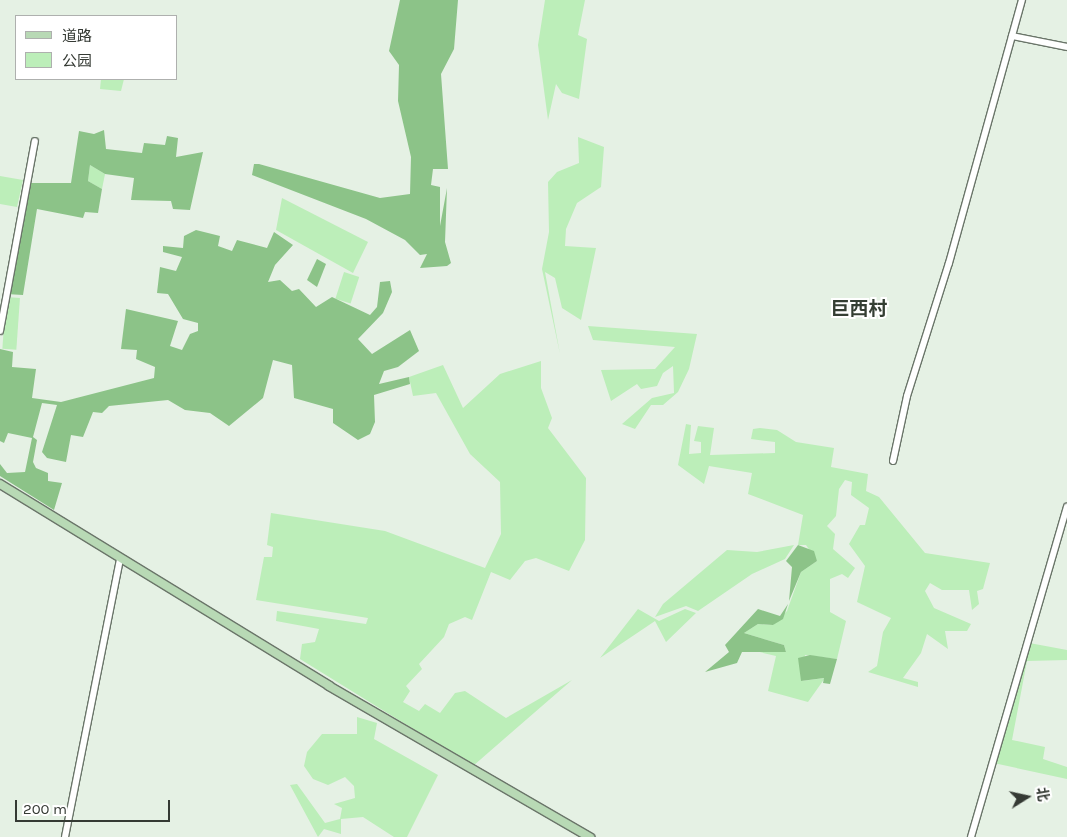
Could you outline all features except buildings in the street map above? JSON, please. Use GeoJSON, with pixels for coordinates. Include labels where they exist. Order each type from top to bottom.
{"type":"FeatureCollection","features":[{"type":"Feature","properties":{"kind":"main road"},"geometry":{"type":"LineString","coordinates":[[0,484],[120,558],[590,837]]}},
{"type":"Feature","properties":{"kind":"street"},"geometry":{"type":"LineString","coordinates":[[893,461],[907,396],[1022,0]]}},
{"type":"Feature","properties":{"kind":"street"},"geometry":{"type":"LineString","coordinates":[[1012,36],[1067,47]]}},
{"type":"Feature","properties":{"kind":"street"},"geometry":{"type":"LineString","coordinates":[[0,331],[35,141]]}},
{"type":"Feature","properties":{"kind":"street"},"geometry":{"type":"LineString","coordinates":[[971,837],[1067,507]]}},
{"type":"Feature","properties":{"kind":"street"},"geometry":{"type":"LineString","coordinates":[[65,837],[120,558]]}},
{"type":"Feature","properties":{"kind":"green space"},"geometry":{"type":"Polygon","coordinates":[[[400,0],[458,0],[454,49],[441,74],[448,169],[433,169],[431,185],[440,187],[440,226],[447,188],[445,242],[451,263],[447,266],[420,268],[427,254],[420,255],[405,240],[366,219],[252,175],[254,164],[259,164],[380,198],[410,194],[411,157],[398,101],[399,65],[389,51],[400,0]]]}},
{"type":"Feature","properties":{"kind":"green space"},"geometry":{"type":"Polygon","coordinates":[[[545,0],[585,0],[578,35],[587,39],[579,99],[562,93],[556,84],[548,120],[538,45],[545,0]]]}},
{"type":"Feature","properties":{"kind":"green space"},"geometry":{"type":"Polygon","coordinates":[[[101,80],[124,80],[121,91],[100,89],[101,80]]]}},
{"type":"Feature","properties":{"kind":"green space"},"geometry":{"type":"Polygon","coordinates":[[[104,130],[106,149],[142,153],[144,143],[165,145],[167,136],[178,138],[176,157],[203,152],[190,210],[173,209],[171,201],[131,200],[134,178],[105,174],[90,165],[88,181],[102,189],[98,213],[85,212],[83,218],[37,209],[23,295],[6,294],[27,183],[71,183],[79,131],[94,134],[104,130]]]}},
{"type":"Feature","properties":{"kind":"green space"},"geometry":{"type":"Polygon","coordinates":[[[578,137],[604,147],[601,187],[577,203],[566,229],[565,246],[596,248],[581,320],[562,308],[555,278],[545,272],[560,354],[542,269],[549,232],[548,182],[557,172],[579,163],[578,137]]]}},
{"type":"Feature","properties":{"kind":"green space"},"geometry":{"type":"Polygon","coordinates":[[[90,165],[105,174],[102,189],[88,181],[90,165]]]}},
{"type":"Feature","properties":{"kind":"green space"},"geometry":{"type":"Polygon","coordinates":[[[0,176],[23,180],[17,207],[0,204],[0,176]]]}},
{"type":"Feature","properties":{"kind":"green space"},"geometry":{"type":"Polygon","coordinates":[[[282,198],[368,242],[353,273],[276,230],[282,198]]]}},
{"type":"Feature","properties":{"kind":"green space"},"geometry":{"type":"Polygon","coordinates":[[[196,230],[220,236],[218,246],[232,251],[237,240],[267,248],[274,232],[293,245],[275,265],[268,282],[280,280],[292,291],[299,289],[316,307],[332,297],[370,315],[377,307],[380,282],[390,281],[392,292],[383,313],[358,339],[372,354],[410,330],[419,351],[398,367],[384,371],[379,384],[409,377],[410,384],[374,395],[375,422],[370,434],[358,440],[333,423],[333,409],[294,398],[292,365],[273,360],[263,398],[229,426],[210,413],[185,410],[168,400],[109,406],[102,413],[93,412],[83,437],[71,435],[66,462],[47,458],[42,452],[57,405],[42,403],[33,437],[37,440],[33,462],[36,468],[48,473],[48,481],[62,483],[54,510],[0,476],[0,464],[7,473],[25,472],[32,438],[8,433],[4,443],[0,441],[0,349],[13,352],[12,367],[36,369],[32,398],[61,402],[154,378],[155,367],[136,359],[137,350],[121,349],[126,309],[178,321],[170,346],[182,350],[190,334],[198,331],[198,323],[183,319],[168,294],[157,293],[160,267],[176,271],[182,257],[163,252],[163,246],[183,248],[184,236],[196,230]]]}},
{"type":"Feature","properties":{"kind":"green space"},"geometry":{"type":"Polygon","coordinates":[[[317,259],[326,264],[317,287],[307,280],[317,259]]]}},
{"type":"Feature","properties":{"kind":"green space"},"geometry":{"type":"Polygon","coordinates":[[[344,272],[359,277],[351,304],[335,299],[344,272]]]}},
{"type":"Feature","properties":{"kind":"green space"},"geometry":{"type":"Polygon","coordinates":[[[6,297],[20,298],[16,350],[2,349],[6,297]]]}},
{"type":"Feature","properties":{"kind":"green space"},"geometry":{"type":"Polygon","coordinates":[[[588,326],[697,334],[689,369],[678,392],[663,405],[651,405],[635,429],[622,424],[652,398],[674,393],[673,366],[663,373],[657,386],[641,389],[637,384],[611,401],[601,370],[655,369],[675,347],[593,340],[588,326]]]}},
{"type":"Feature","properties":{"kind":"green space"},"geometry":{"type":"Polygon","coordinates":[[[541,361],[541,388],[552,418],[548,428],[586,478],[585,540],[569,571],[536,558],[525,561],[510,580],[491,572],[472,620],[465,617],[449,624],[444,637],[419,664],[422,669],[406,686],[410,691],[403,702],[419,711],[425,704],[440,713],[455,693],[465,691],[506,718],[572,680],[473,766],[300,659],[302,644],[315,642],[319,629],[276,621],[277,611],[366,624],[368,618],[256,600],[264,557],[272,557],[273,547],[267,545],[271,513],[385,531],[485,568],[501,534],[500,482],[470,454],[436,393],[413,396],[409,377],[443,365],[463,408],[500,374],[541,361]]]}},
{"type":"Feature","properties":{"kind":"green space"},"geometry":{"type":"Polygon","coordinates":[[[686,424],[691,425],[689,454],[701,453],[701,442],[694,441],[698,426],[714,428],[710,455],[775,453],[775,442],[751,439],[753,429],[760,428],[777,430],[796,442],[834,448],[831,467],[868,474],[866,491],[879,497],[925,553],[990,563],[983,589],[977,591],[979,604],[972,610],[969,590],[942,590],[930,583],[925,591],[934,608],[971,624],[967,631],[945,631],[948,649],[927,634],[921,653],[903,678],[918,682],[918,687],[868,672],[877,666],[883,632],[891,618],[857,602],[865,566],[849,544],[860,525],[865,525],[869,508],[851,495],[852,482],[845,480],[839,489],[836,516],[827,526],[835,534],[833,549],[855,568],[848,578],[842,574],[830,579],[830,612],[846,621],[837,659],[805,655],[801,681],[825,678],[808,702],[768,691],[776,656],[751,650],[786,652],[784,645],[744,633],[758,624],[773,625],[787,611],[801,572],[817,561],[806,545],[798,545],[803,515],[748,494],[752,473],[709,466],[704,484],[678,465],[686,424]]]}},
{"type":"Feature","properties":{"kind":"green space"},"geometry":{"type":"Polygon","coordinates":[[[794,545],[785,559],[752,574],[698,611],[686,606],[655,617],[663,604],[727,550],[757,552],[794,545]]]}},
{"type":"Feature","properties":{"kind":"green space"},"geometry":{"type":"Polygon","coordinates":[[[798,545],[814,551],[817,561],[801,572],[789,601],[792,567],[786,561],[798,545]]]}},
{"type":"Feature","properties":{"kind":"green space"},"geometry":{"type":"Polygon","coordinates":[[[788,604],[783,619],[773,625],[758,624],[744,633],[784,645],[786,652],[742,652],[737,663],[705,672],[729,652],[725,645],[758,609],[780,616],[788,604]]]}},
{"type":"Feature","properties":{"kind":"green space"},"geometry":{"type":"Polygon","coordinates":[[[638,609],[659,621],[685,609],[696,613],[666,642],[655,621],[600,658],[638,609]]]}},
{"type":"Feature","properties":{"kind":"green space"},"geometry":{"type":"Polygon","coordinates":[[[1024,642],[1067,650],[1067,660],[1027,661],[1012,740],[1045,747],[1043,759],[1067,767],[1067,779],[989,762],[1024,642]]]}},
{"type":"Feature","properties":{"kind":"green space"},"geometry":{"type":"Polygon","coordinates":[[[810,655],[837,659],[830,684],[823,683],[824,678],[801,681],[798,658],[810,655]]]}},
{"type":"Feature","properties":{"kind":"green space"},"geometry":{"type":"Polygon","coordinates":[[[357,717],[377,723],[374,739],[438,775],[407,837],[394,837],[363,817],[341,819],[341,834],[324,829],[318,837],[290,785],[297,784],[325,823],[340,819],[342,808],[334,804],[355,798],[354,786],[345,777],[328,785],[313,779],[304,766],[307,752],[322,734],[357,734],[357,717]]]}},
{"type":"Feature","properties":{"kind":"district","name":"巨西村"},"geometry":{"type":"Point","coordinates":[859,310]}}]}
